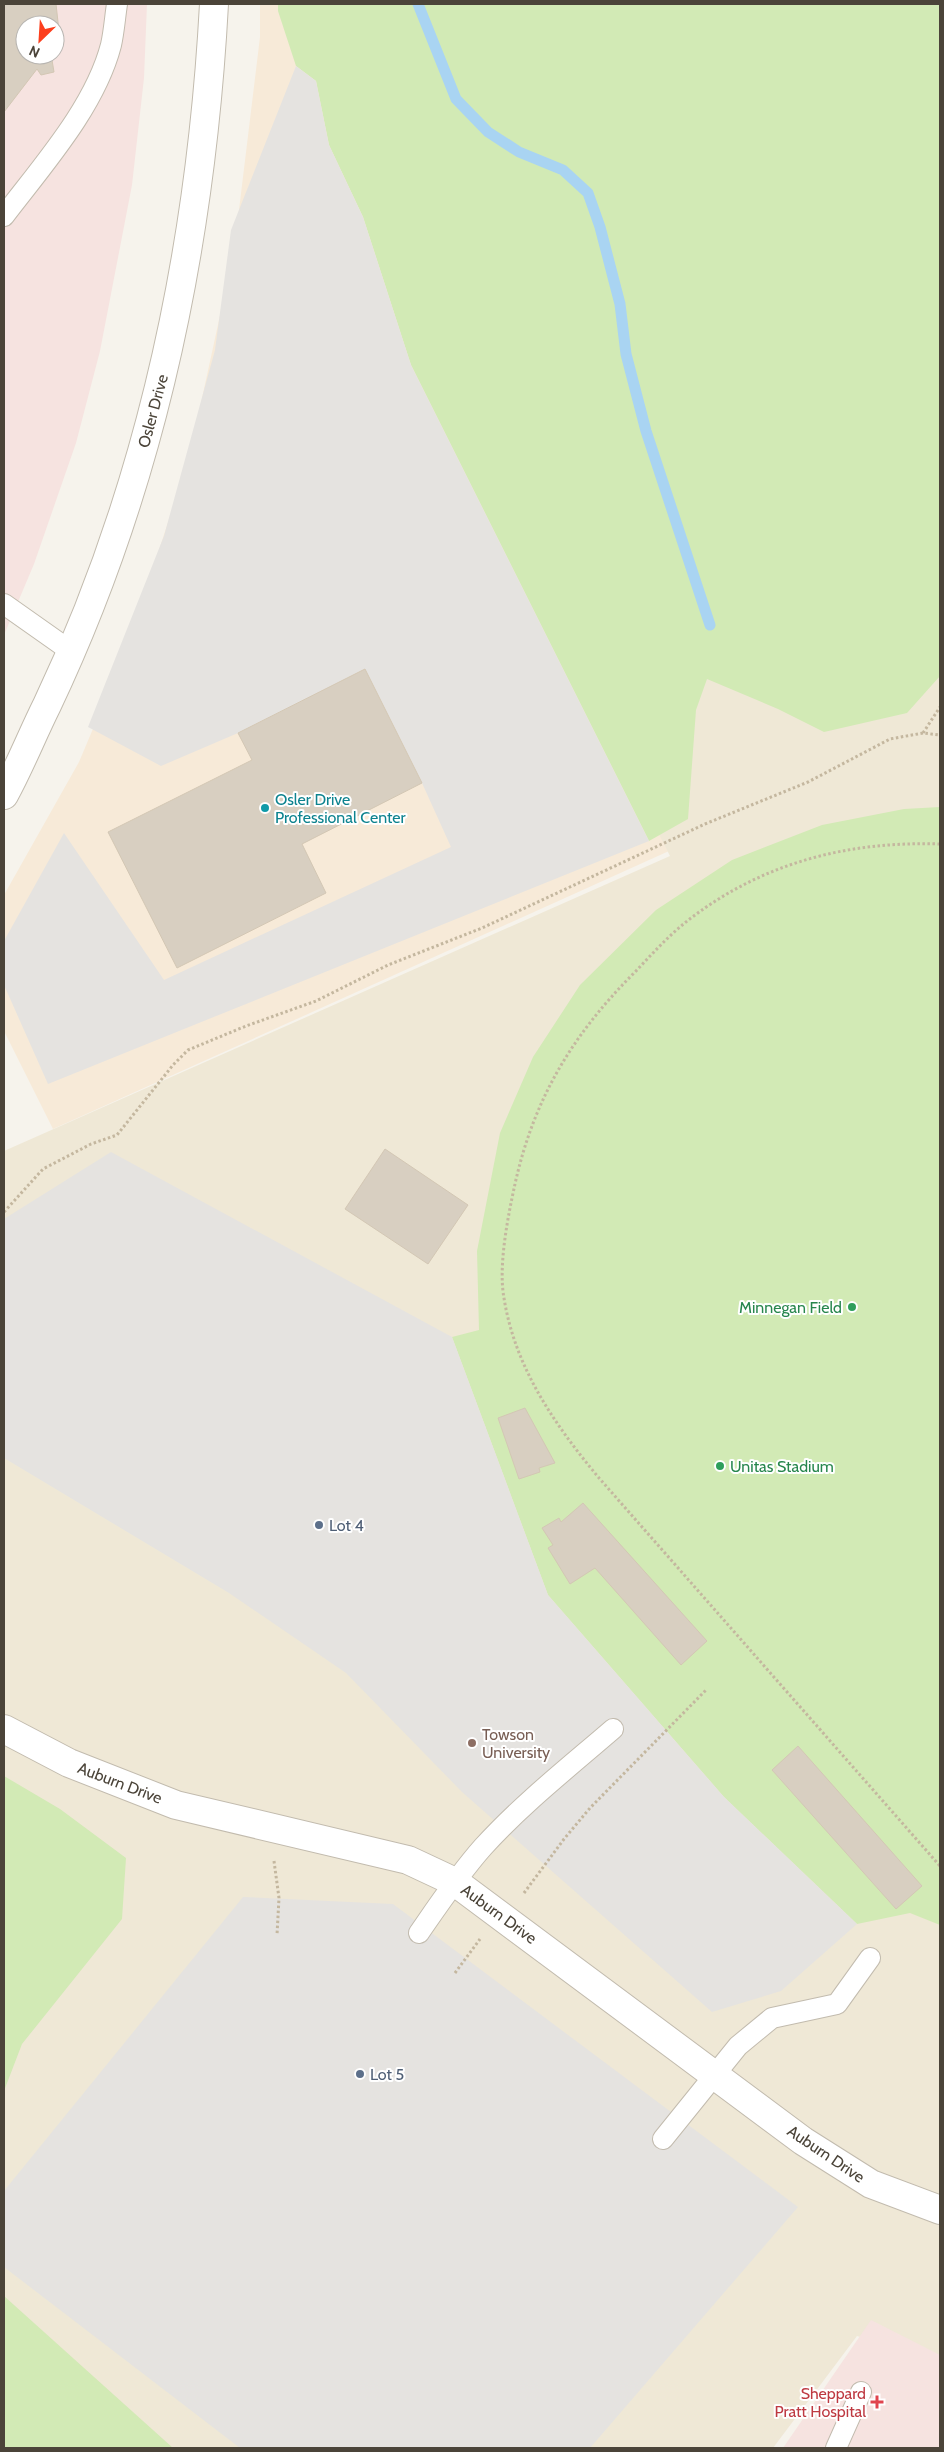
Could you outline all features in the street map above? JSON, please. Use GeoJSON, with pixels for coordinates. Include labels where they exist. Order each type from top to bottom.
{"type":"FeatureCollection","features":[{"type":"Feature","properties":{"kind":"street","name":"Osler Drive"},"geometry":{"type":"LineString","coordinates":[[4,795],[72,652],[126,504],[165,364],[181,291],[203,147],[214,4]]}},
{"type":"Feature","properties":{"kind":"street","name":"Auburn Drive"},"geometry":{"type":"LineString","coordinates":[[4,1729],[69,1763],[176,1804],[408,1860],[455,1882],[803,2141],[871,2184],[940,2210]]}},
{"type":"Feature","properties":{"kind":"lane"},"geometry":{"type":"LineString","coordinates":[[4,216],[70,126],[96,84],[110,46],[117,4]]}},
{"type":"Feature","properties":{"kind":"lane"},"geometry":{"type":"LineString","coordinates":[[4,604],[72,652]]}},
{"type":"Feature","properties":{"kind":"lane"},"geometry":{"type":"LineString","coordinates":[[419,1933],[455,1882],[484,1847],[526,1805],[614,1729]]}},
{"type":"Feature","properties":{"kind":"lane"},"geometry":{"type":"LineString","coordinates":[[663,2139],[738,2046],[772,2018],[836,2004],[870,1958]]}},
{"type":"Feature","properties":{"kind":"lane"},"geometry":{"type":"LineString","coordinates":[[836,2448],[861,2392]]}},
{"type":"Feature","properties":{"kind":"path"},"geometry":{"type":"LineString","coordinates":[[923,733],[940,707]]}},
{"type":"Feature","properties":{"kind":"path"},"geometry":{"type":"LineString","coordinates":[[4,1212],[42,1169],[91,1144],[118,1135],[173,1065],[188,1050],[246,1026],[316,1002],[388,965],[482,928],[705,824],[808,782],[890,739],[923,733],[940,735]]}},
{"type":"Feature","properties":{"kind":"path"},"geometry":{"type":"LineString","coordinates":[[940,844],[866,846],[841,850],[783,867],[757,878],[690,919],[652,953],[606,1000],[568,1052],[537,1111],[518,1171],[508,1216],[503,1296],[514,1342],[559,1429],[612,1493],[940,1866]]}},
{"type":"Feature","properties":{"kind":"path"},"geometry":{"type":"LineString","coordinates":[[455,1972],[464,1957],[501,1915],[524,1893],[564,1839],[590,1808],[706,1690]]}},
{"type":"Feature","properties":{"kind":"path"},"geometry":{"type":"LineString","coordinates":[[273,1858],[276,1866],[279,1898],[277,1935]]}},
{"type":"Feature","properties":{"kind":"shaded area"},"geometry":{"type":"Polygon","coordinates":[[[4,4],[147,4],[144,78],[132,185],[100,351],[76,443],[34,564],[4,635],[4,4]]]}},
{"type":"Feature","properties":{"kind":"shaded area"},"geometry":{"type":"Polygon","coordinates":[[[260,4],[308,4],[669,851],[53,1129],[4,1031],[4,895],[79,762],[127,648],[189,458],[234,251],[260,37],[260,4]]]}},
{"type":"Feature","properties":{"kind":"shaded area","name":"Towson University"},"geometry":{"type":"Polygon","coordinates":[[[940,4],[940,2360],[857,2336],[773,2448],[4,2448],[4,1151],[670,856],[413,344],[940,4]]]}},
{"type":"Feature","properties":{"kind":"shaded area"},"geometry":{"type":"Polygon","coordinates":[[[296,66],[316,81],[329,145],[363,217],[411,365],[649,841],[48,1084],[4,985],[4,941],[64,833],[164,980],[451,847],[422,783],[365,669],[238,733],[161,766],[88,727],[164,536],[215,350],[231,230],[296,66]]]}},
{"type":"Feature","properties":{"kind":"shaded area","name":"Lot 4"},"geometry":{"type":"Polygon","coordinates":[[[111,1152],[452,1337],[548,1595],[724,1797],[857,1924],[781,1991],[712,2012],[462,1792],[346,1673],[229,1593],[4,1458],[4,1219],[111,1152]]]}},
{"type":"Feature","properties":{"kind":"shaded area","name":"Lot 5"},"geometry":{"type":"Polygon","coordinates":[[[243,1897],[393,1904],[798,2207],[590,2448],[240,2448],[4,2267],[4,2191],[243,1897]]]}},
{"type":"Feature","properties":{"kind":"shaded area","name":"Sheppard Pratt Hospital"},"geometry":{"type":"Polygon","coordinates":[[[871,2320],[940,2355],[940,2448],[783,2448],[871,2320]]]}},
{"type":"Feature","properties":{"kind":"green space"},"geometry":{"type":"Polygon","coordinates":[[[278,4],[940,4],[940,676],[907,713],[824,732],[778,709],[707,679],[696,710],[688,819],[649,841],[411,365],[363,217],[329,145],[316,81],[296,66],[278,11],[278,4]]]}},
{"type":"Feature","properties":{"kind":"green space","name":"Unitas Stadium"},"geometry":{"type":"Polygon","coordinates":[[[940,807],[940,1925],[910,1913],[857,1924],[724,1797],[548,1595],[452,1337],[479,1330],[477,1251],[500,1133],[533,1057],[580,985],[656,910],[732,860],[822,825],[904,809],[940,807]]]}},
{"type":"Feature","properties":{"kind":"green space"},"geometry":{"type":"Polygon","coordinates":[[[4,1776],[60,1809],[126,1858],[122,1919],[22,2044],[4,2091],[4,1776]]]}},
{"type":"Feature","properties":{"kind":"green space"},"geometry":{"type":"Polygon","coordinates":[[[4,2296],[173,2448],[4,2448],[4,2296]]]}},
{"type":"Feature","properties":{"kind":"building"},"geometry":{"type":"Polygon","coordinates":[[[4,4],[56,4],[57,15],[15,15],[15,65],[53,65],[54,72],[41,75],[37,69],[4,112],[4,4]]]}},
{"type":"Feature","properties":{"kind":"building","name":"Osler Drive Professional Center"},"geometry":{"type":"Polygon","coordinates":[[[365,669],[422,783],[302,844],[326,893],[177,968],[108,832],[252,760],[238,733],[365,669]]]}},
{"type":"Feature","properties":{"kind":"building"},"geometry":{"type":"Polygon","coordinates":[[[385,1149],[468,1205],[428,1264],[345,1209],[385,1149]]]}},
{"type":"Feature","properties":{"kind":"building"},"geometry":{"type":"Polygon","coordinates":[[[525,1408],[555,1463],[539,1468],[540,1472],[519,1479],[498,1418],[525,1408]]]}},
{"type":"Feature","properties":{"kind":"building"},"geometry":{"type":"Polygon","coordinates":[[[583,1503],[707,1641],[681,1665],[595,1568],[570,1584],[548,1548],[553,1545],[542,1528],[559,1518],[561,1522],[583,1503]]]}},
{"type":"Feature","properties":{"kind":"building"},"geometry":{"type":"Polygon","coordinates":[[[798,1746],[922,1886],[896,1909],[772,1770],[798,1746]]]}},
{"type":"Feature","properties":{"kind":"waterway"},"geometry":{"type":"LineString","coordinates":[[418,4],[456,99],[488,132],[519,152],[563,170],[588,193],[600,227],[620,304],[626,354],[646,431],[710,625]]}},
{"type":"Feature","properties":{"kind":"place","name":"Osler Drive Professional Center"},"geometry":{"type":"Point","coordinates":[265,808]}},
{"type":"Feature","properties":{"kind":"place","name":"Minnegan Field"},"geometry":{"type":"Point","coordinates":[852,1307]}},
{"type":"Feature","properties":{"kind":"place","name":"Unitas Stadium"},"geometry":{"type":"Point","coordinates":[720,1466]}},
{"type":"Feature","properties":{"kind":"place","name":"Lot 4"},"geometry":{"type":"Point","coordinates":[319,1525]}},
{"type":"Feature","properties":{"kind":"place","name":"Towson University"},"geometry":{"type":"Point","coordinates":[472,1743]}},
{"type":"Feature","properties":{"kind":"place","name":"Lot 5"},"geometry":{"type":"Point","coordinates":[360,2074]}},
{"type":"Feature","properties":{"kind":"place","name":"Sheppard Pratt Hospital"},"geometry":{"type":"Point","coordinates":[877,2402]}}]}
